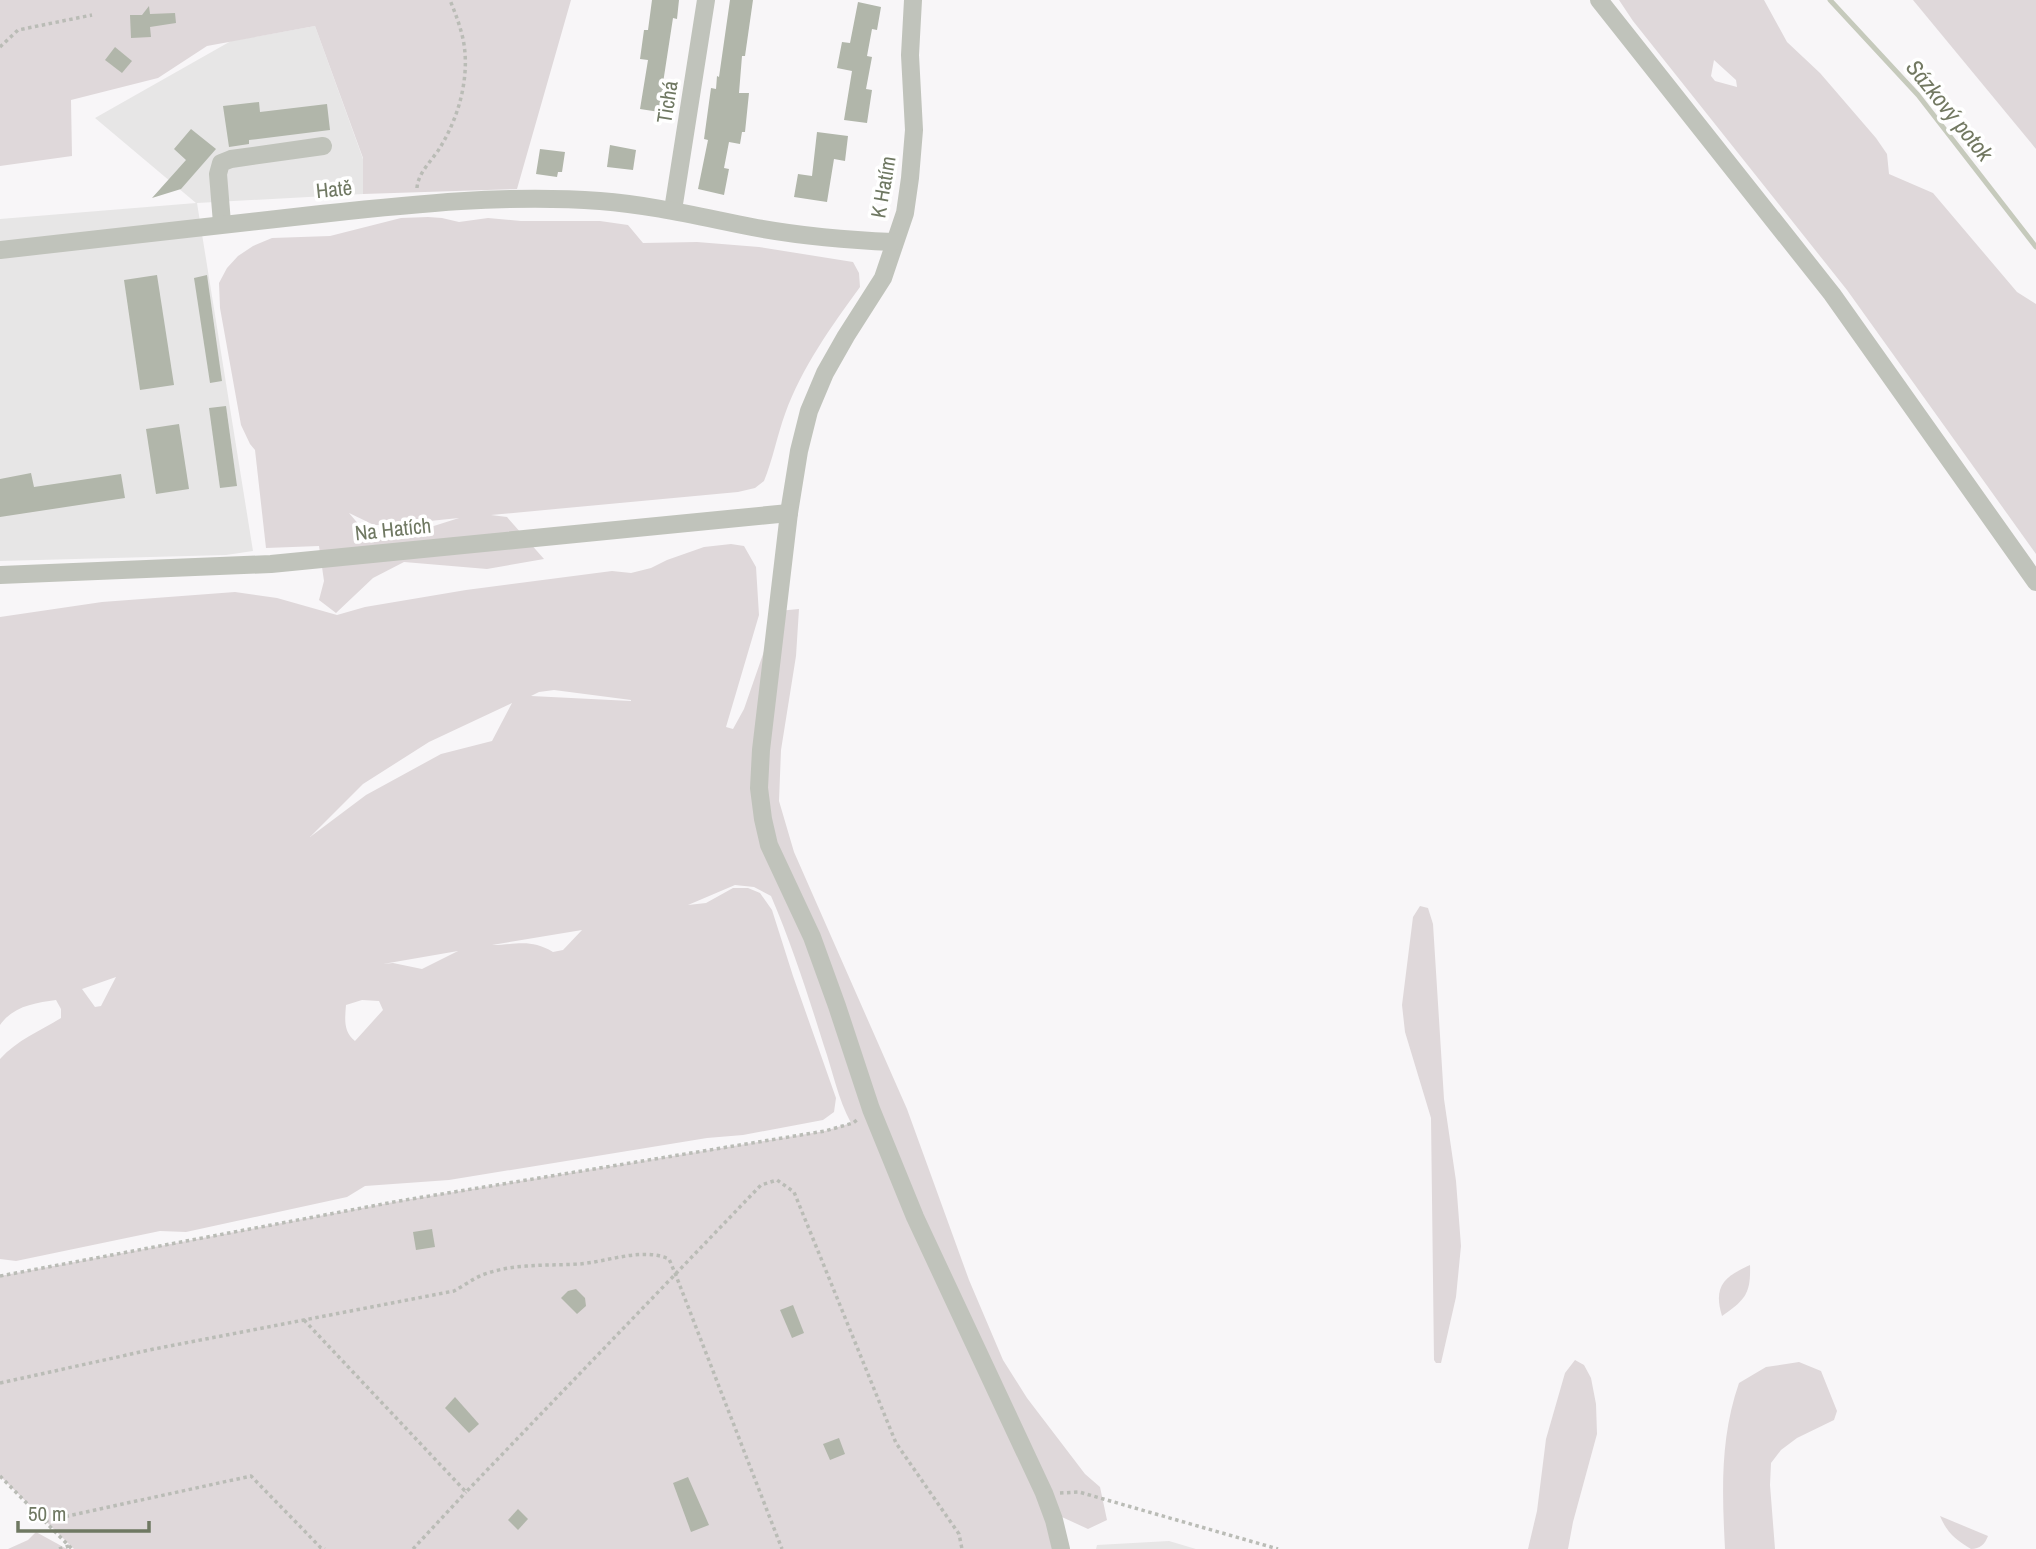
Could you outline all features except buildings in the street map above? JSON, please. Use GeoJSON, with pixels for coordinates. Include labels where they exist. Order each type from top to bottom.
{"type":"FeatureCollection","features":[{"type":"Feature","properties":{"kind":"street","name":"Tichá"},"geometry":{"type":"LineString","coordinates":[[673,210],[706,0]]}},
{"type":"Feature","properties":{"kind":"street","name":"K Hatím"},"geometry":{"type":"LineString","coordinates":[[673,210],[828,240],[893,242],[905,213],[914,130],[910,55],[912,0]]}},
{"type":"Feature","properties":{"kind":"street"},"geometry":{"type":"LineString","coordinates":[[1599,0],[1832,294],[2036,582]]}},
{"type":"Feature","properties":{"kind":"street"},"geometry":{"type":"LineString","coordinates":[[222,223],[218,174],[221,163],[231,159],[323,146]]}},
{"type":"Feature","properties":{"kind":"street","name":"Hatě"},"geometry":{"type":"LineString","coordinates":[[0,250],[222,223],[416,204],[509,199],[601,201],[673,210]]}},
{"type":"Feature","properties":{"kind":"street"},"geometry":{"type":"LineString","coordinates":[[893,242],[883,278],[825,373],[810,411],[799,451],[789,513],[761,750],[759,788],[769,845],[812,937],[870,1108],[915,1217],[1044,1493],[1061,1549]]}},
{"type":"Feature","properties":{"kind":"street","name":"Na Hatích"},"geometry":{"type":"LineString","coordinates":[[0,575],[271,564],[789,513]]}},
{"type":"Feature","properties":{"kind":"path"},"geometry":{"type":"LineString","coordinates":[[416,204],[417,179],[442,145],[457,112],[466,71],[462,33],[450,0]]}},
{"type":"Feature","properties":{"kind":"path"},"geometry":{"type":"LineString","coordinates":[[0,47],[18,30],[92,15]]}},
{"type":"Feature","properties":{"kind":"path"},"geometry":{"type":"LineString","coordinates":[[0,1276],[399,1201],[825,1131],[853,1123],[870,1108]]}},
{"type":"Feature","properties":{"kind":"path"},"geometry":{"type":"LineString","coordinates":[[413,1549],[761,1185],[777,1180],[794,1192],[896,1443],[958,1534],[962,1549]]}},
{"type":"Feature","properties":{"kind":"path"},"geometry":{"type":"LineString","coordinates":[[0,1383],[154,1349],[454,1291],[482,1275],[528,1265],[580,1264],[658,1255],[669,1259],[675,1273],[782,1549]]}},
{"type":"Feature","properties":{"kind":"path"},"geometry":{"type":"LineString","coordinates":[[304,1320],[466,1492]]}},
{"type":"Feature","properties":{"kind":"path"},"geometry":{"type":"LineString","coordinates":[[0,1476],[71,1547]]}},
{"type":"Feature","properties":{"kind":"path"},"geometry":{"type":"LineString","coordinates":[[45,1521],[251,1476],[325,1549]]}},
{"type":"Feature","properties":{"kind":"path"},"geometry":{"type":"LineString","coordinates":[[1044,1493],[1079,1492],[1278,1549]]}},
{"type":"Feature","properties":{"kind":"path"},"geometry":{"type":"LineString","coordinates":[[59,1549],[71,1547]]}},
{"type":"Feature","properties":{"kind":"shaded area"},"geometry":{"type":"Polygon","coordinates":[[[0,0],[571,0],[517,189],[363,194],[363,158],[315,26],[207,46],[158,78],[71,100],[72,156],[0,166],[0,0]]]}},
{"type":"Feature","properties":{"kind":"shaded area"},"geometry":{"type":"Polygon","coordinates":[[[1619,0],[1764,0],[1787,42],[1820,73],[1876,138],[1887,154],[1889,174],[1933,193],[2017,292],[2036,304],[2036,554],[1847,290],[1619,0]],[[1714,60],[1711,76],[1715,81],[1737,87],[1736,80],[1714,60]]]}},
{"type":"Feature","properties":{"kind":"shaded area"},"geometry":{"type":"Polygon","coordinates":[[[1913,0],[2036,0],[2036,149],[1913,0]]]}},
{"type":"Feature","properties":{"kind":"shaded area"},"geometry":{"type":"Polygon","coordinates":[[[315,26],[363,159],[363,194],[197,203],[253,551],[226,555],[0,561],[0,219],[196,203],[95,118],[231,41],[315,26]]]}},
{"type":"Feature","properties":{"kind":"shaded area"},"geometry":{"type":"Polygon","coordinates":[[[428,217],[459,222],[488,218],[521,221],[600,221],[628,225],[643,243],[697,242],[759,247],[853,262],[859,273],[860,287],[828,332],[800,380],[785,414],[764,481],[755,488],[738,492],[491,515],[507,517],[544,559],[487,569],[404,562],[373,578],[336,613],[319,600],[324,581],[319,546],[266,548],[255,450],[241,425],[220,308],[219,283],[238,256],[272,238],[330,236],[401,218],[428,217]],[[349,513],[367,534],[418,531],[459,518],[390,525],[374,525],[349,513]]]}},
{"type":"Feature","properties":{"kind":"shaded area"},"geometry":{"type":"Polygon","coordinates":[[[731,544],[744,546],[756,567],[759,615],[726,727],[733,729],[744,709],[778,611],[799,609],[796,656],[781,750],[779,801],[794,852],[907,1109],[969,1280],[1003,1360],[1027,1398],[1085,1474],[1100,1487],[1107,1520],[1088,1529],[1051,1512],[1061,1549],[74,1549],[0,1476],[0,1276],[399,1201],[825,1131],[851,1123],[771,896],[754,887],[735,885],[688,905],[706,903],[733,888],[748,888],[760,893],[772,910],[836,1098],[834,1112],[823,1120],[743,1135],[707,1138],[449,1180],[365,1186],[347,1197],[186,1232],[160,1231],[16,1261],[0,1259],[0,1059],[21,1041],[61,1018],[61,1009],[56,1000],[32,1004],[11,1014],[0,1025],[0,617],[102,602],[235,592],[277,598],[337,615],[365,607],[466,590],[612,571],[631,573],[704,547],[731,544]],[[554,690],[531,696],[631,701],[554,690]],[[512,703],[429,742],[363,784],[310,837],[366,795],[441,754],[492,741],[512,703]],[[582,930],[492,945],[537,945],[553,952],[563,950],[582,930]],[[458,951],[383,964],[393,963],[422,969],[458,951]],[[116,977],[82,989],[95,1007],[101,1006],[116,977]],[[362,1000],[346,1005],[345,1020],[355,1041],[383,1010],[379,1001],[362,1000]]]}},
{"type":"Feature","properties":{"kind":"shaded area"},"geometry":{"type":"Polygon","coordinates":[[[1420,906],[1428,908],[1433,924],[1444,1099],[1456,1181],[1461,1246],[1456,1297],[1441,1363],[1434,1360],[1431,1118],[1405,1032],[1402,1005],[1413,917],[1420,906]]]}},
{"type":"Feature","properties":{"kind":"shaded area"},"geometry":{"type":"Polygon","coordinates":[[[1750,1265],[1748,1290],[1736,1305],[1722,1316],[1719,1297],[1723,1284],[1727,1278],[1750,1265]]]}},
{"type":"Feature","properties":{"kind":"shaded area"},"geometry":{"type":"Polygon","coordinates":[[[1575,1360],[1584,1365],[1591,1378],[1596,1404],[1597,1434],[1568,1549],[1528,1549],[1537,1511],[1546,1439],[1565,1373],[1575,1360]]]}},
{"type":"Feature","properties":{"kind":"shaded area"},"geometry":{"type":"Polygon","coordinates":[[[1799,1362],[1821,1371],[1837,1411],[1834,1420],[1797,1438],[1781,1450],[1771,1463],[1775,1549],[1725,1549],[1725,1444],[1739,1383],[1766,1367],[1799,1362]]]}},
{"type":"Feature","properties":{"kind":"shaded area"},"geometry":{"type":"Polygon","coordinates":[[[1940,1516],[1988,1536],[1987,1539],[1980,1547],[1971,1549],[1952,1536],[1940,1516]]]}},
{"type":"Feature","properties":{"kind":"shaded area"},"geometry":{"type":"Polygon","coordinates":[[[36,1532],[67,1549],[8,1549],[28,1540],[36,1532]]]}},
{"type":"Feature","properties":{"kind":"shaded area"},"geometry":{"type":"Polygon","coordinates":[[[1169,1541],[1196,1549],[1096,1549],[1097,1545],[1169,1541]]]}},
{"type":"Feature","properties":{"kind":"waterway","name":"Sázkový potok"},"geometry":{"type":"LineString","coordinates":[[1830,0],[1918,95],[2036,247]]}}]}
